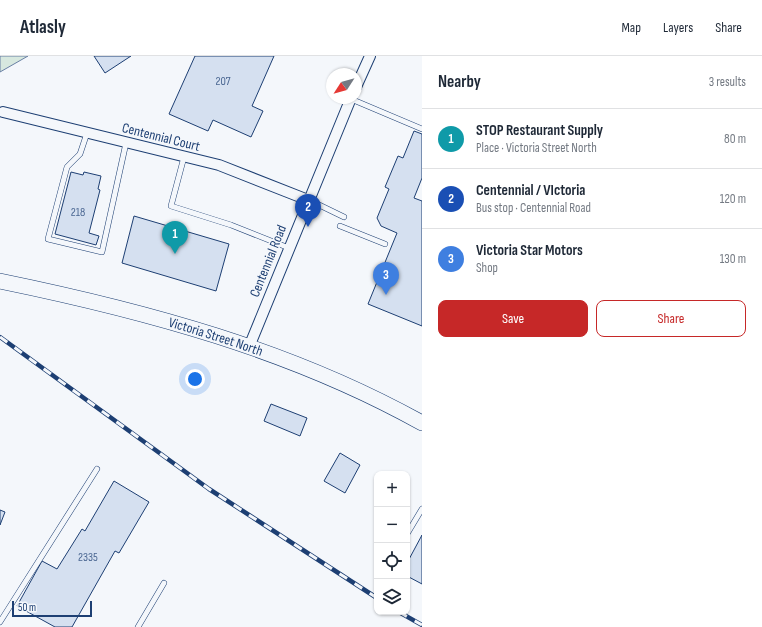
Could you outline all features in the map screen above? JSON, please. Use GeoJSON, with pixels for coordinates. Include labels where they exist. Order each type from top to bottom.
{"type":"FeatureCollection","features":[{"type":"Feature","properties":{"kind":"main road","name":"Victoria Street North"},"geometry":{"type":"LineString","coordinates":[[0,281],[112,305],[171,321],[249,347],[321,374],[422,423]]}},
{"type":"Feature","properties":{"kind":"street"},"geometry":{"type":"LineString","coordinates":[[362,74],[370,56]]}},
{"type":"Feature","properties":{"kind":"street","name":"Centennial Road"},"geometry":{"type":"LineString","coordinates":[[249,347],[308,200],[349,104]]}},
{"type":"Feature","properties":{"kind":"street","name":"Centennial Court"},"geometry":{"type":"LineString","coordinates":[[3,112],[219,165],[308,200]]}},
{"type":"Feature","properties":{"kind":"lane"},"geometry":{"type":"LineString","coordinates":[[362,103],[422,128]]}},
{"type":"Feature","properties":{"kind":"lane"},"geometry":{"type":"LineString","coordinates":[[87,133],[80,154],[67,167],[48,239],[102,252],[126,143]]}},
{"type":"Feature","properties":{"kind":"lane"},"geometry":{"type":"LineString","coordinates":[[184,157],[171,206],[231,225],[289,248]]}},
{"type":"Feature","properties":{"kind":"lane"},"geometry":{"type":"LineString","coordinates":[[308,200],[344,218]]}},
{"type":"Feature","properties":{"kind":"lane"},"geometry":{"type":"LineString","coordinates":[[340,226],[385,244]]}},
{"type":"Feature","properties":{"kind":"lane"},"geometry":{"type":"LineString","coordinates":[[0,622],[97,470]]}},
{"type":"Feature","properties":{"kind":"lane"},"geometry":{"type":"LineString","coordinates":[[410,529],[422,509]]}},
{"type":"Feature","properties":{"kind":"lane"},"geometry":{"type":"LineString","coordinates":[[138,627],[164,583]]}},
{"type":"Feature","properties":{"kind":"shaded area"},"geometry":{"type":"Polygon","coordinates":[[[0,56],[28,56],[0,72],[0,56]]]}},
{"type":"Feature","properties":{"kind":"building"},"geometry":{"type":"Polygon","coordinates":[[[94,56],[131,56],[105,73],[94,56]]]}},
{"type":"Feature","properties":{"kind":"building"},"geometry":{"type":"Polygon","coordinates":[[[195,56],[274,56],[252,106],[263,111],[251,137],[213,120],[208,131],[169,114],[195,56]]]}},
{"type":"Feature","properties":{"kind":"building"},"geometry":{"type":"Polygon","coordinates":[[[414,131],[422,134],[422,178],[414,198],[422,201],[422,326],[368,304],[397,233],[381,226],[377,218],[389,189],[385,187],[398,156],[403,158],[414,131]]]}},
{"type":"Feature","properties":{"kind":"building"},"geometry":{"type":"Polygon","coordinates":[[[71,172],[83,175],[84,172],[101,176],[98,189],[100,190],[89,233],[99,236],[96,245],[55,234],[71,172]]]}},
{"type":"Feature","properties":{"kind":"building"},"geometry":{"type":"Polygon","coordinates":[[[134,216],[229,244],[216,291],[122,263],[134,216]]]}},
{"type":"Feature","properties":{"kind":"building"},"geometry":{"type":"Polygon","coordinates":[[[271,404],[307,418],[300,436],[264,421],[271,404]]]}},
{"type":"Feature","properties":{"kind":"building"},"geometry":{"type":"Polygon","coordinates":[[[340,453],[360,465],[345,493],[324,481],[340,453]]]}},
{"type":"Feature","properties":{"kind":"building"},"geometry":{"type":"Polygon","coordinates":[[[114,481],[149,502],[119,553],[115,551],[72,627],[55,627],[17,606],[42,561],[57,569],[82,529],[85,531],[114,481]]]}},
{"type":"Feature","properties":{"kind":"building"},"geometry":{"type":"Polygon","coordinates":[[[0,510],[5,512],[0,525],[0,510]]]}},
{"type":"Feature","properties":{"kind":"building"},"geometry":{"type":"Polygon","coordinates":[[[422,535],[422,584],[410,578],[410,557],[422,535]]]}},
{"type":"Feature","properties":{"kind":"railway"},"geometry":{"type":"LineString","coordinates":[[0,337],[209,489],[374,596]]}},
{"type":"Feature","properties":{"kind":"railway"},"geometry":{"type":"LineString","coordinates":[[404,615],[422,625]]}},
{"type":"Feature","properties":{"kind":"place","name":"Centennial / VIctoria"},"geometry":{"type":"Point","coordinates":[308,227]}},
{"type":"Feature","properties":{"kind":"place","name":"STOP Restaurant Supply"},"geometry":{"type":"Point","coordinates":[175,254]}},
{"type":"Feature","properties":{"kind":"place","name":"Victoria Star Motors"},"geometry":{"type":"Point","coordinates":[386,295]}}]}
